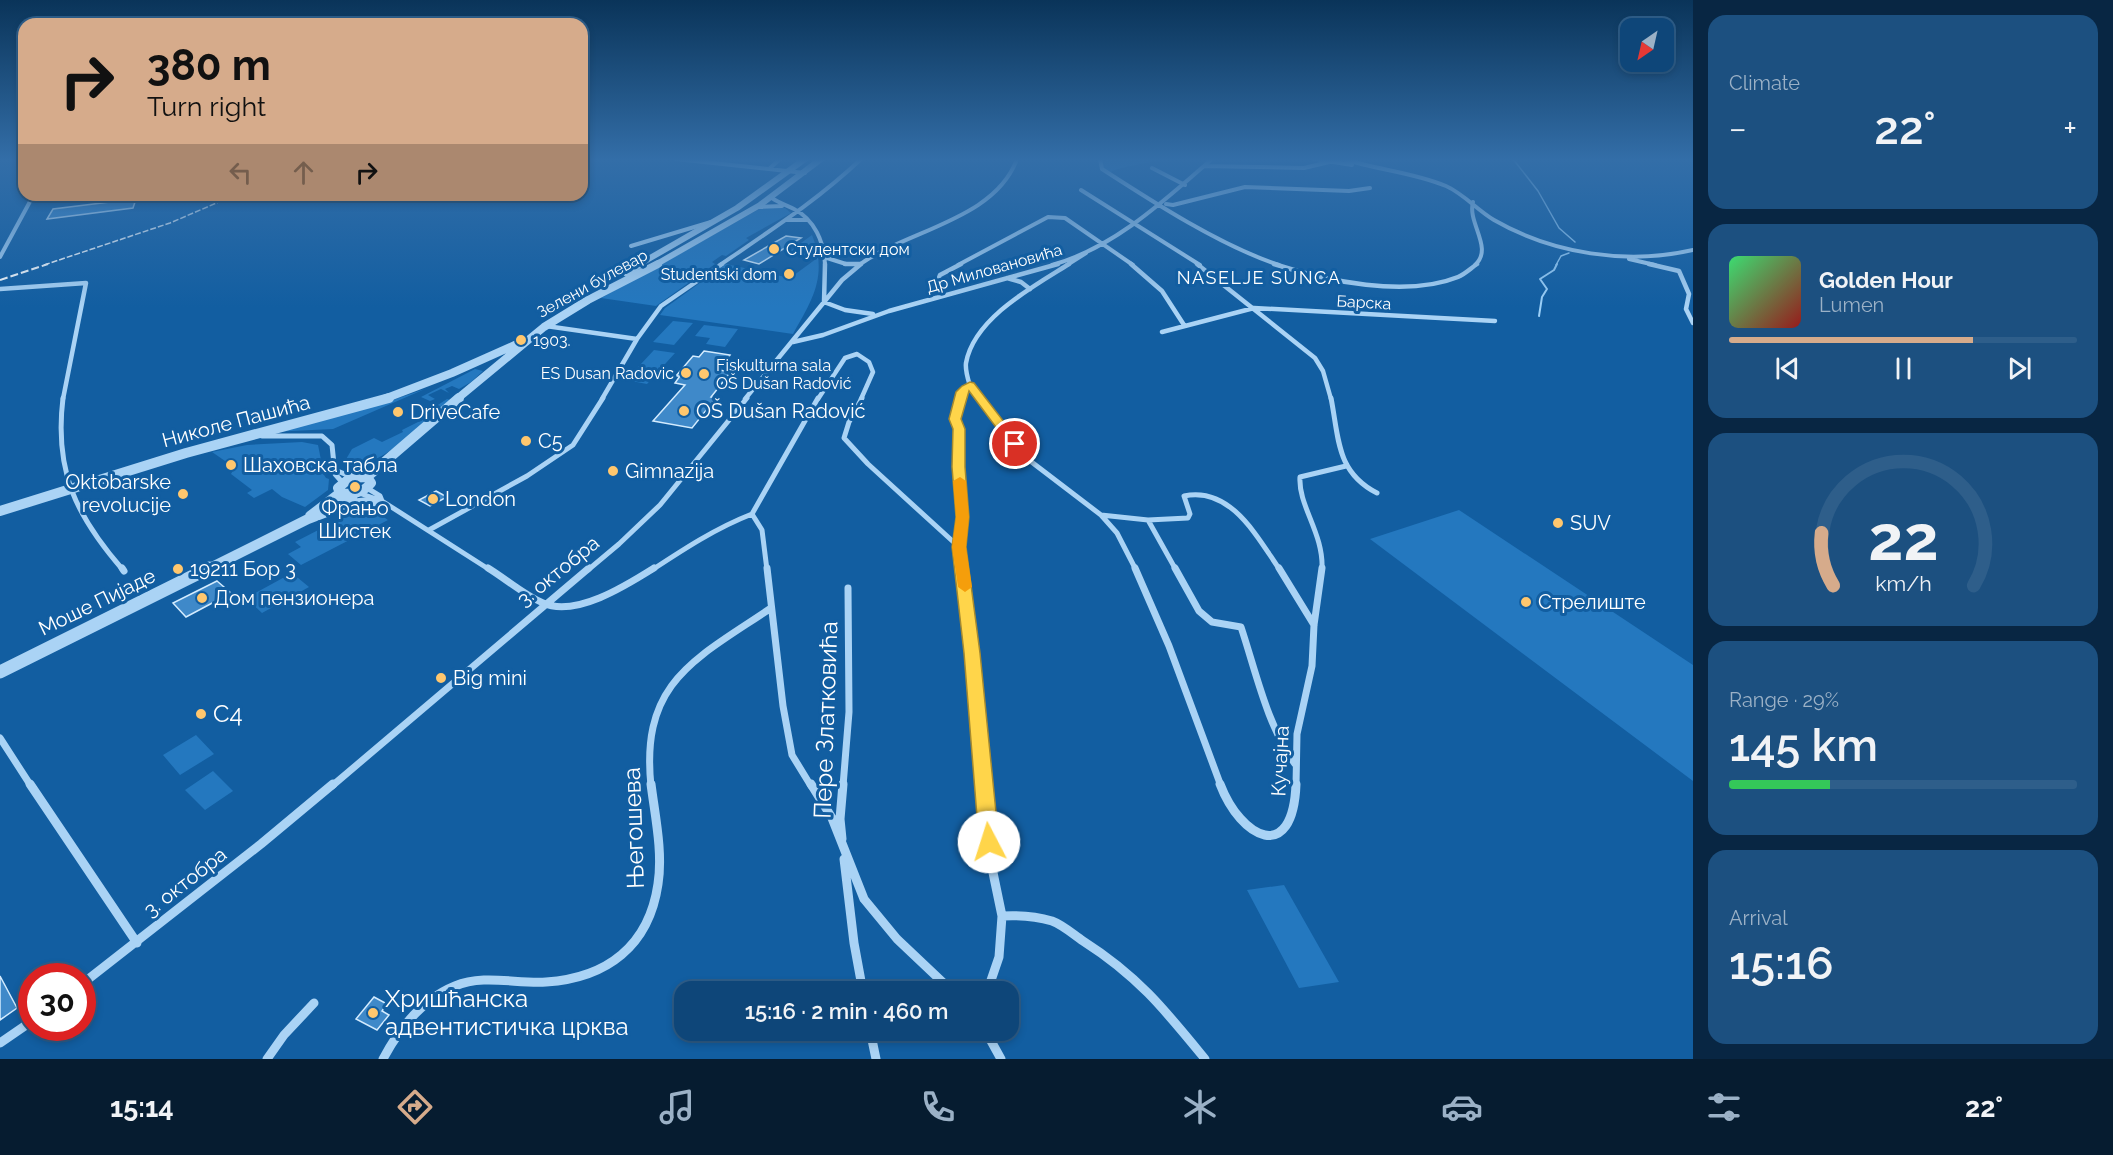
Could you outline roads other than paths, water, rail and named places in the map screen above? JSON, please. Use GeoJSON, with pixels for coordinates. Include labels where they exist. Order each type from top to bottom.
{"type":"FeatureCollection","features":[{"type":"Feature","properties":{"kind":"street"},"geometry":{"type":"LineString","coordinates":[[0,257],[26,208]]}},
{"type":"Feature","properties":{"kind":"street","name":"Зелени булевар"},"geometry":{"type":"LineString","coordinates":[[367,477],[507,357],[515,354],[521,341],[564,307],[736,208]]}},
{"type":"Feature","properties":{"kind":"street","name":"Зелени булевар"},"geometry":{"type":"LineString","coordinates":[[521,341],[575,307],[678,253],[754,208]]}},
{"type":"Feature","properties":{"kind":"street"},"geometry":{"type":"LineString","coordinates":[[791,208],[808,220],[822,240],[827,258],[824,302],[844,310],[878,314]]}},
{"type":"Feature","properties":{"kind":"street"},"geometry":{"type":"LineString","coordinates":[[429,530],[527,476],[573,445],[589,423],[637,339],[656,311],[667,301],[801,208]]}},
{"type":"Feature","properties":{"kind":"street","name":"3. октобра"},"geometry":{"type":"LineString","coordinates":[[96,974],[137,943],[469,672],[544,604],[619,544],[660,505],[842,280],[883,250],[968,208]]}},
{"type":"Feature","properties":{"kind":"street"},"geometry":{"type":"LineString","coordinates":[[1110,208],[1207,270],[1304,348],[1322,367],[1346,466],[1354,478],[1377,494]]}},
{"type":"Feature","properties":{"kind":"street","name":"Др Миловановића"},"geometry":{"type":"LineString","coordinates":[[793,342],[823,335],[878,314],[1086,254],[1156,208]]}},
{"type":"Feature","properties":{"kind":"street"},"geometry":{"type":"LineString","coordinates":[[1170,208],[1245,252],[1276,264],[1360,283],[1411,286],[1453,281],[1477,263],[1482,250],[1472,208]]}},
{"type":"Feature","properties":{"kind":"street"},"geometry":{"type":"LineString","coordinates":[[1481,208],[1493,219],[1529,236],[1572,249],[1625,257],[1679,271],[1689,294],[1686,309],[1693,323]]}},
{"type":"Feature","properties":{"kind":"street"},"geometry":{"type":"LineString","coordinates":[[940,297],[936,283],[940,275],[1048,217],[1065,218],[1153,281],[1184,325]]}},
{"type":"Feature","properties":{"kind":"street"},"geometry":{"type":"LineString","coordinates":[[631,246],[720,219]]}},
{"type":"Feature","properties":{"kind":"street"},"geometry":{"type":"LineString","coordinates":[[786,220],[808,220]]}},
{"type":"Feature","properties":{"kind":"street"},"geometry":{"type":"LineString","coordinates":[[682,230],[692,230],[696,233]]}},
{"type":"Feature","properties":{"kind":"street"},"geometry":{"type":"LineString","coordinates":[[1625,257],[1668,255],[1693,250]]}},
{"type":"Feature","properties":{"kind":"street"},"geometry":{"type":"LineString","coordinates":[[991,981],[999,957],[1002,916],[991,863],[972,653],[959,547],[963,517],[958,467],[959,429],[955,419],[962,392],[970,386],[966,378],[967,359],[983,328],[1004,307],[1086,254]]}},
{"type":"Feature","properties":{"kind":"street"},"geometry":{"type":"LineString","coordinates":[[827,258],[846,264],[861,264]]}},
{"type":"Feature","properties":{"kind":"street"},"geometry":{"type":"LineString","coordinates":[[1006,278],[1021,282],[1030,289]]}},
{"type":"Feature","properties":{"kind":"street"},"geometry":{"type":"LineString","coordinates":[[0,289],[86,283],[62,419],[62,455],[69,489],[91,531],[124,571]]}},
{"type":"Feature","properties":{"kind":"street","name":"Барска"},"geometry":{"type":"LineString","coordinates":[[1162,332],[1254,308],[1495,321]]}},
{"type":"Feature","properties":{"kind":"street"},"geometry":{"type":"LineString","coordinates":[[544,326],[637,339]]}},
{"type":"Feature","properties":{"kind":"street","name":"Николе Пашића"},"geometry":{"type":"LineString","coordinates":[[0,511],[240,437],[389,398],[452,374],[521,341]]}},
{"type":"Feature","properties":{"kind":"street"},"geometry":{"type":"LineString","coordinates":[[240,437],[322,436],[332,445],[335,474],[345,484],[380,501],[429,530],[544,604],[560,608],[586,604],[617,589],[730,521],[752,514],[827,383],[844,358],[850,355],[865,357],[873,369],[873,375],[860,398],[844,438],[868,464],[959,547]]}},
{"type":"Feature","properties":{"kind":"street"},"geometry":{"type":"LineString","coordinates":[[452,374],[475,369],[489,372]]}},
{"type":"Feature","properties":{"kind":"street","name":"Кучајна"},"geometry":{"type":"LineString","coordinates":[[970,386],[1034,465],[1101,515],[1117,533],[1173,656],[1222,793],[1234,813],[1253,830],[1267,835],[1276,835],[1288,825],[1295,802],[1298,785],[1296,764],[1298,723],[1312,666],[1322,557],[1316,529],[1298,483],[1300,477],[1306,474],[1346,466]]}},
{"type":"Feature","properties":{"kind":"street"},"geometry":{"type":"LineString","coordinates":[[335,470],[345,484]]}},
{"type":"Feature","properties":{"kind":"street"},"geometry":{"type":"LineString","coordinates":[[345,484],[367,477],[371,480],[360,492]]}},
{"type":"Feature","properties":{"kind":"street","name":"Моше Пијаде"},"geometry":{"type":"LineString","coordinates":[[308,519],[345,484]]}},
{"type":"Feature","properties":{"kind":"street","name":"Моше Пијаде"},"geometry":{"type":"LineString","coordinates":[[0,672],[338,506],[360,492]]}},
{"type":"Feature","properties":{"kind":"street"},"geometry":{"type":"LineString","coordinates":[[1101,515],[1148,520],[1185,519],[1190,514],[1184,496],[1192,494],[1215,497],[1234,509],[1286,577],[1314,625]]}},
{"type":"Feature","properties":{"kind":"street"},"geometry":{"type":"LineString","coordinates":[[338,506],[380,501]]}},
{"type":"Feature","properties":{"kind":"street"},"geometry":{"type":"LineString","coordinates":[[752,514],[762,530],[783,706],[792,755],[832,818],[844,853],[864,898],[884,924],[942,981]]}},
{"type":"Feature","properties":{"kind":"street"},"geometry":{"type":"LineString","coordinates":[[1148,520],[1199,611],[1208,620],[1237,625],[1243,630],[1264,698],[1284,749],[1296,764]]}},
{"type":"Feature","properties":{"kind":"street","name":"Пере Златковића"},"geometry":{"type":"LineString","coordinates":[[844,853],[840,819],[849,712],[848,588]]}},
{"type":"Feature","properties":{"kind":"street","name":"Његошева"},"geometry":{"type":"LineString","coordinates":[[383,1059],[405,1025],[425,1006],[456,986],[486,981],[558,983],[606,968],[635,943],[647,927],[658,888],[657,834],[652,803],[650,757],[651,724],[673,680],[696,660],[771,608]]}},
{"type":"Feature","properties":{"kind":"street"},"geometry":{"type":"LineString","coordinates":[[0,738],[68,843],[137,943]]}},
{"type":"Feature","properties":{"kind":"street"},"geometry":{"type":"LineString","coordinates":[[844,853],[854,943],[861,981]]}},
{"type":"Feature","properties":{"kind":"street"},"geometry":{"type":"LineString","coordinates":[[1002,916],[1026,915],[1054,922],[1110,958],[1135,978],[1164,1008],[1205,1059]]}},
{"type":"Feature","properties":{"kind":"street"},"geometry":{"type":"LineString","coordinates":[[267,1059],[284,1035],[314,1003]]}},
{"type":"Feature","properties":{"kind":"street"},"geometry":{"type":"LineString","coordinates":[[0,1043],[18,1031]]}},
{"type":"Feature","properties":{"kind":"street"},"geometry":{"type":"LineString","coordinates":[[872,1041],[876,1059]]}},
{"type":"Feature","properties":{"kind":"street"},"geometry":{"type":"LineString","coordinates":[[991,1041],[1001,1059]]}},
{"type":"Feature","properties":{"kind":"waterway"},"geometry":{"type":"LineString","coordinates":[[1548,208],[1559,228],[1575,242]]}},
{"type":"Feature","properties":{"kind":"waterway"},"geometry":{"type":"LineString","coordinates":[[1556,265],[1561,256],[1569,253]]}},
{"type":"Feature","properties":{"kind":"waterway"},"geometry":{"type":"LineString","coordinates":[[1539,316],[1542,297],[1547,289],[1540,279],[1554,270],[1557,264]]}},
{"type":"Feature","properties":{"kind":"railway"},"geometry":{"type":"LineString","coordinates":[[44,265],[170,223],[204,208]]}},
{"type":"Feature","properties":{"kind":"railway"},"geometry":{"type":"LineString","coordinates":[[0,280],[48,264]]}},
{"type":"Feature","properties":{"kind":"place","name":"Студентски дом"},"geometry":{"type":"Point","coordinates":[774,249]}},
{"type":"Feature","properties":{"kind":"place","name":"Studentski dom"},"geometry":{"type":"Point","coordinates":[789,274]}},
{"type":"Feature","properties":{"kind":"place","name":"1903."},"geometry":{"type":"Point","coordinates":[521,340]}},
{"type":"Feature","properties":{"kind":"place","name":"ES Dusan Radovic"},"geometry":{"type":"Point","coordinates":[686,373]}},
{"type":"Feature","properties":{"kind":"place","name":"Fiskulturna sala OŠ Dušan Radović"},"geometry":{"type":"Point","coordinates":[704,374]}},
{"type":"Feature","properties":{"kind":"place","name":"OŠ Dušan Radović"},"geometry":{"type":"Point","coordinates":[684,411]}},
{"type":"Feature","properties":{"kind":"place","name":"DriveCafe"},"geometry":{"type":"Point","coordinates":[398,412]}},
{"type":"Feature","properties":{"kind":"place","name":"C5"},"geometry":{"type":"Point","coordinates":[526,441]}},
{"type":"Feature","properties":{"kind":"place","name":"Шаховска табла"},"geometry":{"type":"Point","coordinates":[231,465]}},
{"type":"Feature","properties":{"kind":"place","name":"Gimnazija"},"geometry":{"type":"Point","coordinates":[613,471]}},
{"type":"Feature","properties":{"kind":"place","name":"Фрањо Шистек"},"geometry":{"type":"Point","coordinates":[355,487]}},
{"type":"Feature","properties":{"kind":"place","name":"Oktobarske revolucije"},"geometry":{"type":"Point","coordinates":[183,494]}},
{"type":"Feature","properties":{"kind":"place","name":"London"},"geometry":{"type":"Point","coordinates":[433,499]}},
{"type":"Feature","properties":{"kind":"place","name":"SUV"},"geometry":{"type":"Point","coordinates":[1558,523]}},
{"type":"Feature","properties":{"kind":"place","name":"19211 Бор 3"},"geometry":{"type":"Point","coordinates":[178,569]}},
{"type":"Feature","properties":{"kind":"place","name":"Дом пензионера"},"geometry":{"type":"Point","coordinates":[202,598]}},
{"type":"Feature","properties":{"kind":"place","name":"Стрелиште"},"geometry":{"type":"Point","coordinates":[1526,602]}},
{"type":"Feature","properties":{"kind":"place","name":"Big mini"},"geometry":{"type":"Point","coordinates":[441,678]}},
{"type":"Feature","properties":{"kind":"place","name":"C4"},"geometry":{"type":"Point","coordinates":[201,714]}},
{"type":"Feature","properties":{"kind":"place","name":"Хришћанска адвентистичка црква"},"geometry":{"type":"Point","coordinates":[373,1013]}},
{"type":"Feature","properties":{"kind":"district","name":"NASELJE SUNCA"},"geometry":{"type":"Point","coordinates":[1259,278]}}]}
